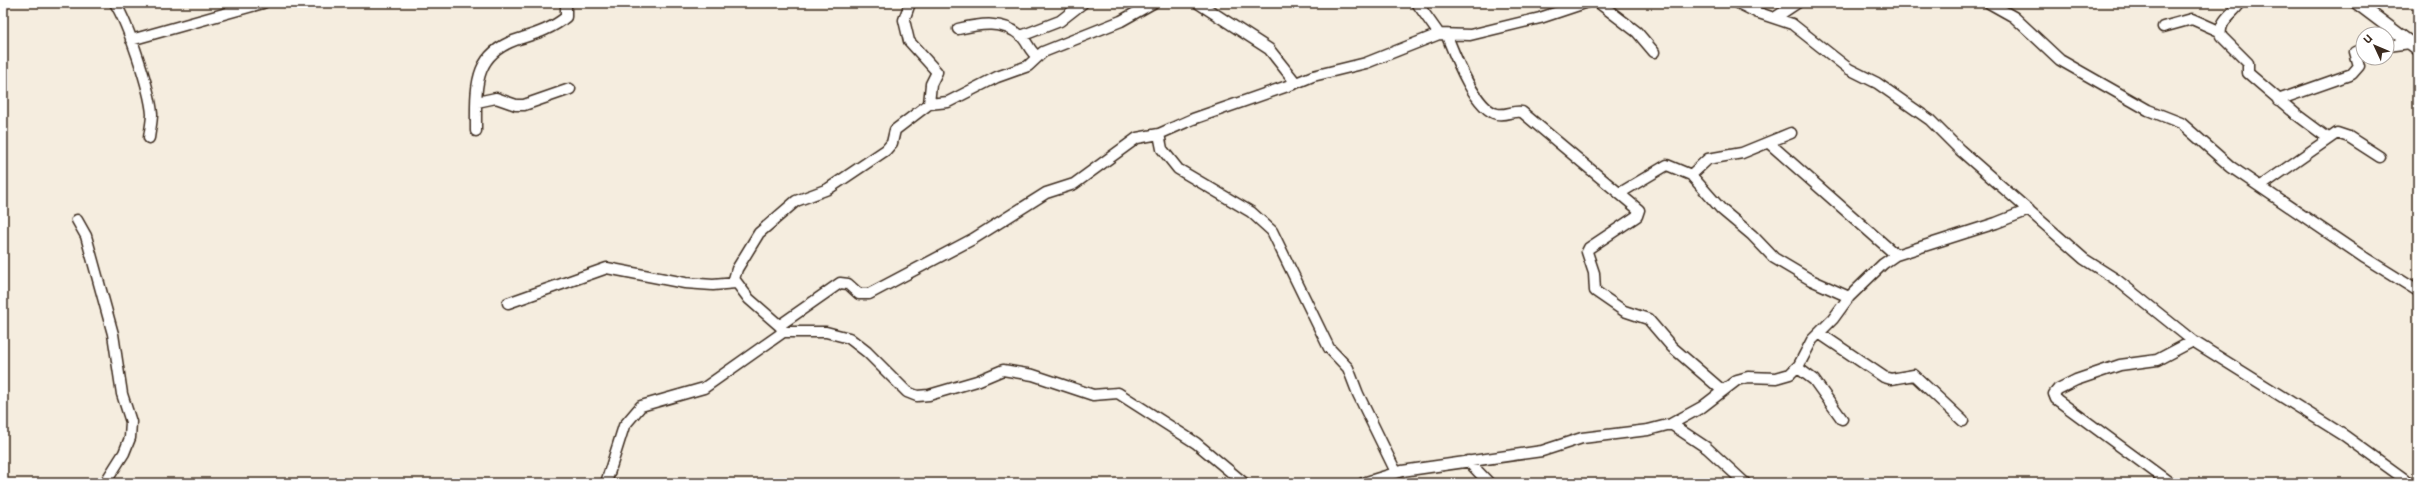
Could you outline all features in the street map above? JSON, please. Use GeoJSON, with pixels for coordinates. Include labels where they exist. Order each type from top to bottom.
{"type":"FeatureCollection","features":[{"type":"Feature","properties":{"kind":"street"},"geometry":{"type":"LineString","coordinates":[[115,3],[124,17],[132,40],[152,114],[149,138]]}},
{"type":"Feature","properties":{"kind":"street"},"geometry":{"type":"LineString","coordinates":[[132,40],[263,3]]}},
{"type":"Feature","properties":{"kind":"street"},"geometry":{"type":"LineString","coordinates":[[476,132],[477,79],[489,54],[506,42],[542,32],[561,22],[566,18],[566,3]]}},
{"type":"Feature","properties":{"kind":"street"},"geometry":{"type":"LineString","coordinates":[[910,3],[904,20],[909,41],[937,72],[931,84],[929,104]]}},
{"type":"Feature","properties":{"kind":"street"},"geometry":{"type":"LineString","coordinates":[[1021,36],[1060,21],[1083,3]]}},
{"type":"Feature","properties":{"kind":"street"},"geometry":{"type":"LineString","coordinates":[[1153,3],[1121,21],[1043,52],[1037,56],[1032,64],[998,77],[966,94],[948,102],[929,104],[895,130],[892,143],[886,150],[828,189],[798,198],[759,233],[734,275],[736,282],[755,305],[781,328],[827,332],[844,336],[859,347],[907,392],[917,396],[977,381],[1003,370],[1033,375],[1093,395],[1118,393],[1196,443],[1244,483]]}},
{"type":"Feature","properties":{"kind":"street"},"geometry":{"type":"LineString","coordinates":[[1198,3],[1269,49],[1293,77],[1296,83]]}},
{"type":"Feature","properties":{"kind":"street"},"geometry":{"type":"LineString","coordinates":[[1417,3],[1443,35],[1484,107],[1497,114],[1518,111],[1522,112],[1639,210],[1638,214],[1589,248],[1587,252],[1594,273],[1595,290],[1624,311],[1648,319],[1672,347],[1723,391]]}},
{"type":"Feature","properties":{"kind":"street"},"geometry":{"type":"LineString","coordinates":[[606,483],[624,426],[641,406],[704,388],[840,283],[848,284],[860,294],[866,296],[973,239],[1046,193],[1074,184],[1137,138],[1159,134],[1201,115],[1313,76],[1366,63],[1443,35],[1470,35],[1547,15],[1585,3]]}},
{"type":"Feature","properties":{"kind":"street"},"geometry":{"type":"LineString","coordinates":[[1599,3],[1637,32],[1654,52]]}},
{"type":"Feature","properties":{"kind":"street"},"geometry":{"type":"LineString","coordinates":[[1738,3],[1756,12],[1776,17],[1800,29],[1849,69],[1877,83],[1930,120],[2071,249],[2117,280],[2193,340],[2345,436],[2410,483]]}},
{"type":"Feature","properties":{"kind":"street"},"geometry":{"type":"LineString","coordinates":[[1776,17],[1797,3]]}},
{"type":"Feature","properties":{"kind":"street"},"geometry":{"type":"LineString","coordinates":[[1989,3],[2014,17],[2060,60],[2148,110],[2181,123],[2220,158],[2365,258],[2418,291]]}},
{"type":"Feature","properties":{"kind":"street"},"geometry":{"type":"LineString","coordinates":[[2219,31],[2222,22],[2240,3]]}},
{"type":"Feature","properties":{"kind":"street"},"geometry":{"type":"LineString","coordinates":[[2357,3],[2414,46]]}},
{"type":"Feature","properties":{"kind":"street"},"geometry":{"type":"LineString","coordinates":[[2163,27],[2186,17],[2200,20],[2219,31],[2221,36],[2248,63],[2248,73],[2278,100],[2328,138]]}},
{"type":"Feature","properties":{"kind":"street"},"geometry":{"type":"LineString","coordinates":[[958,29],[986,23],[1010,30],[1021,36],[1028,48],[1037,56]]}},
{"type":"Feature","properties":{"kind":"street"},"geometry":{"type":"LineString","coordinates":[[2395,46],[2414,46]]}},
{"type":"Feature","properties":{"kind":"street"},"geometry":{"type":"LineString","coordinates":[[2278,100],[2352,74],[2359,66]]}},
{"type":"Feature","properties":{"kind":"street"},"geometry":{"type":"LineString","coordinates":[[477,102],[496,98],[516,105],[524,105],[570,89]]}},
{"type":"Feature","properties":{"kind":"street"},"geometry":{"type":"LineString","coordinates":[[1691,175],[1693,171],[1708,159],[1731,156],[1769,143],[1791,133]]}},
{"type":"Feature","properties":{"kind":"street"},"geometry":{"type":"LineString","coordinates":[[2260,186],[2337,133],[2344,135],[2380,156]]}},
{"type":"Feature","properties":{"kind":"street"},"geometry":{"type":"LineString","coordinates":[[1159,134],[1165,154],[1178,169],[1251,212],[1272,231],[1329,348],[1348,368],[1358,394],[1396,472]]}},
{"type":"Feature","properties":{"kind":"street"},"geometry":{"type":"LineString","coordinates":[[1769,143],[1896,256]]}},
{"type":"Feature","properties":{"kind":"street"},"geometry":{"type":"LineString","coordinates":[[1620,193],[1667,165],[1691,175],[1716,205],[1752,235],[1774,258],[1806,277],[1849,297]]}},
{"type":"Feature","properties":{"kind":"street"},"geometry":{"type":"LineString","coordinates":[[1363,483],[1384,480],[1396,472],[1427,469],[1468,461],[1542,451],[1556,448],[1582,438],[1648,430],[1671,424],[1702,407],[1737,380],[1748,377],[1776,378],[1790,374],[1798,368],[1808,346],[1833,319],[1849,297],[1883,264],[1896,256],[1923,245],[1996,223],[2029,210]]}},
{"type":"Feature","properties":{"kind":"street"},"geometry":{"type":"LineString","coordinates":[[77,220],[86,236],[113,334],[122,394],[131,422],[130,438],[124,453],[105,483]]}},
{"type":"Feature","properties":{"kind":"street"},"geometry":{"type":"LineString","coordinates":[[508,303],[608,268],[685,283],[712,285],[736,282]]}},
{"type":"Feature","properties":{"kind":"street"},"geometry":{"type":"LineString","coordinates":[[1819,333],[1884,377],[1891,379],[1914,375],[1963,421]]}},
{"type":"Feature","properties":{"kind":"street"},"geometry":{"type":"LineString","coordinates":[[2170,483],[2099,433],[2056,399],[2054,394],[2058,389],[2076,380],[2120,364],[2157,360],[2193,340]]}},
{"type":"Feature","properties":{"kind":"street"},"geometry":{"type":"LineString","coordinates":[[1798,368],[1814,380],[1842,419]]}},
{"type":"Feature","properties":{"kind":"street"},"geometry":{"type":"LineString","coordinates":[[1671,424],[1707,448],[1746,483]]}},
{"type":"Feature","properties":{"kind":"street"},"geometry":{"type":"LineString","coordinates":[[1468,461],[1489,483]]}}]}
